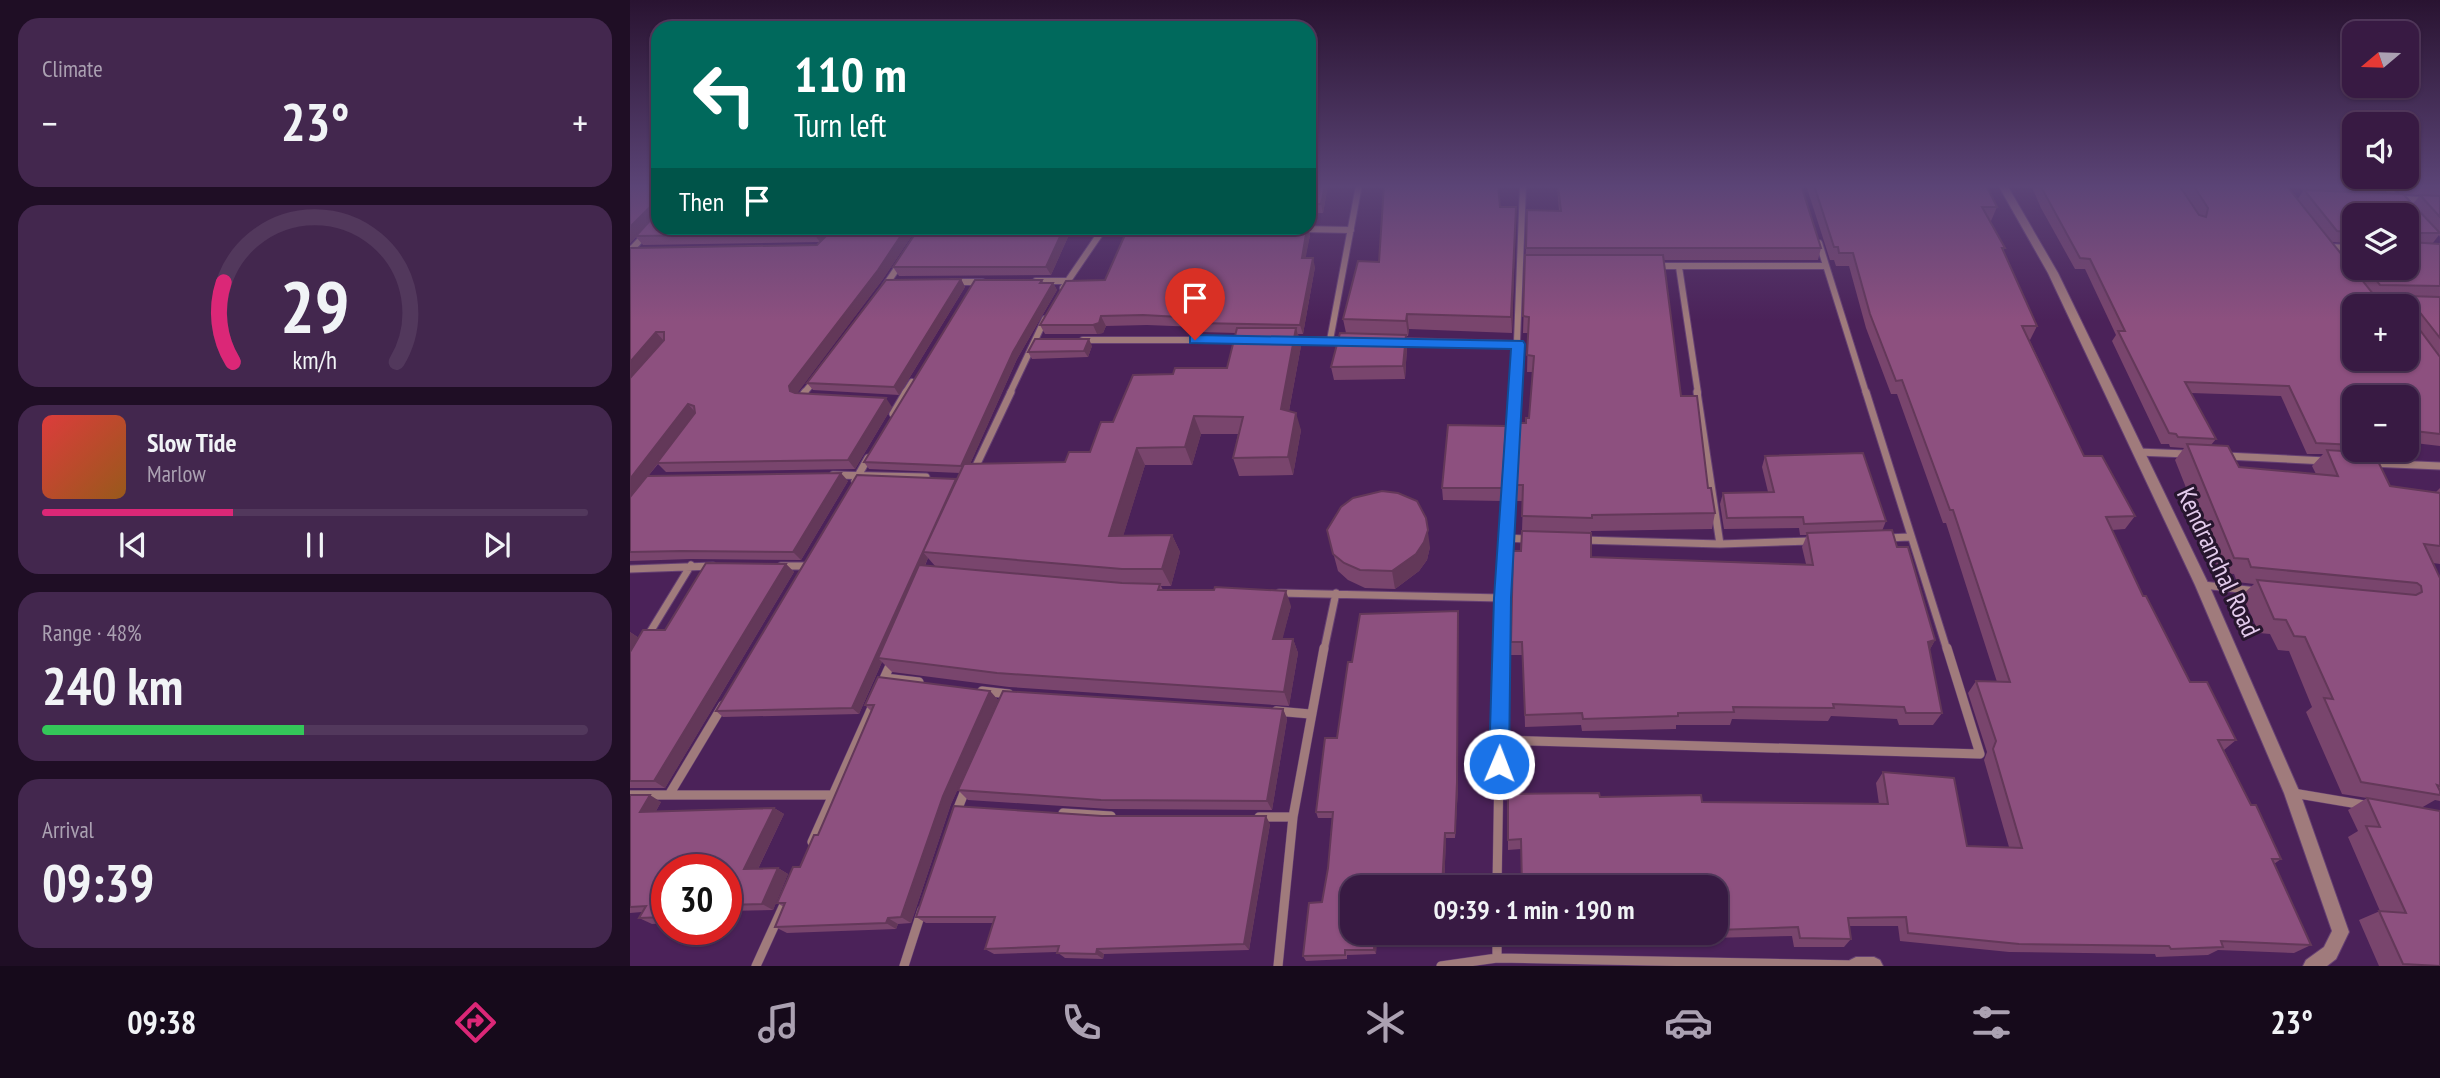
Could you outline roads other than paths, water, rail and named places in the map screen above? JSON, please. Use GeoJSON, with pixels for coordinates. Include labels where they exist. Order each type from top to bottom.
{"type":"FeatureCollection","features":[{"type":"Feature","properties":{"kind":"street"},"geometry":{"type":"LineString","coordinates":[[630,251],[650,230]]}},
{"type":"Feature","properties":{"kind":"street"},"geometry":{"type":"LineString","coordinates":[[1330,340],[1351,230]]}},
{"type":"Feature","properties":{"kind":"street"},"geometry":{"type":"LineString","coordinates":[[1497,875],[1503,598],[1518,344],[1521,230]]}},
{"type":"Feature","properties":{"kind":"street","name":"Kendranchal Road"},"geometry":{"type":"LineString","coordinates":[[2028,230],[2053,273],[2202,585],[2292,793],[2341,932],[2330,953],[2312,966]]}},
{"type":"Feature","properties":{"kind":"street"},"geometry":{"type":"LineString","coordinates":[[1499,740],[1980,754],[1815,231]]}},
{"type":"Feature","properties":{"kind":"street"},"geometry":{"type":"LineString","coordinates":[[1060,292],[1099,235]]}},
{"type":"Feature","properties":{"kind":"street"},"geometry":{"type":"LineString","coordinates":[[2318,237],[2335,258]]}},
{"type":"Feature","properties":{"kind":"street"},"geometry":{"type":"LineString","coordinates":[[2326,247],[2342,248]]}},
{"type":"Feature","properties":{"kind":"street"},"geometry":{"type":"LineString","coordinates":[[630,251],[644,250]]}},
{"type":"Feature","properties":{"kind":"street"},"geometry":{"type":"LineString","coordinates":[[881,292],[902,260]]}},
{"type":"Feature","properties":{"kind":"street"},"geometry":{"type":"LineString","coordinates":[[1521,266],[1534,266]]}},
{"type":"Feature","properties":{"kind":"street"},"geometry":{"type":"LineString","coordinates":[[1652,267],[1826,266]]}},
{"type":"Feature","properties":{"kind":"street"},"geometry":{"type":"LineString","coordinates":[[1679,267],[1720,544]]}},
{"type":"Feature","properties":{"kind":"street"},"geometry":{"type":"LineString","coordinates":[[938,282],[988,281]]}},
{"type":"Feature","properties":{"kind":"street"},"geometry":{"type":"LineString","coordinates":[[1028,281],[1067,281]]}},
{"type":"Feature","properties":{"kind":"street"},"geometry":{"type":"LineString","coordinates":[[888,282],[901,282]]}},
{"type":"Feature","properties":{"kind":"street"},"geometry":{"type":"LineString","coordinates":[[968,292],[975,282]]}},
{"type":"Feature","properties":{"kind":"street"},"geometry":{"type":"LineString","coordinates":[[969,479],[1047,316]]}},
{"type":"Feature","properties":{"kind":"street"},"geometry":{"type":"LineString","coordinates":[[1034,340],[1047,340]]}},
{"type":"Feature","properties":{"kind":"street"},"geometry":{"type":"LineString","coordinates":[[1074,340],[1249,340]]}},
{"type":"Feature","properties":{"kind":"street"},"geometry":{"type":"LineString","coordinates":[[1276,340],[1357,340]]}},
{"type":"Feature","properties":{"kind":"street"},"geometry":{"type":"LineString","coordinates":[[1384,341],[1518,344]]}},
{"type":"Feature","properties":{"kind":"street"},"geometry":{"type":"LineString","coordinates":[[888,422],[921,369]]}},
{"type":"Feature","properties":{"kind":"street"},"geometry":{"type":"LineString","coordinates":[[815,397],[802,396],[818,375]]}},
{"type":"Feature","properties":{"kind":"street"},"geometry":{"type":"LineString","coordinates":[[888,401],[901,401]]}},
{"type":"Feature","properties":{"kind":"street"},"geometry":{"type":"LineString","coordinates":[[2138,452],[2193,454]]}},
{"type":"Feature","properties":{"kind":"street"},"geometry":{"type":"LineString","coordinates":[[852,486],[870,454]]}},
{"type":"Feature","properties":{"kind":"street"},"geometry":{"type":"LineString","coordinates":[[2221,456],[2330,461]]}},
{"type":"Feature","properties":{"kind":"street"},"geometry":{"type":"LineString","coordinates":[[2358,462],[2440,466]]}},
{"type":"Feature","properties":{"kind":"street"},"geometry":{"type":"LineString","coordinates":[[818,475],[942,478]]}},
{"type":"Feature","properties":{"kind":"street"},"geometry":{"type":"LineString","coordinates":[[1883,538],[1910,537]]}},
{"type":"Feature","properties":{"kind":"street"},"geometry":{"type":"LineString","coordinates":[[1506,538],[1533,539]]}},
{"type":"Feature","properties":{"kind":"street"},"geometry":{"type":"LineString","coordinates":[[1573,540],[1720,544],[1815,541]]}},
{"type":"Feature","properties":{"kind":"street"},"geometry":{"type":"LineString","coordinates":[[800,577],[813,554]]}},
{"type":"Feature","properties":{"kind":"street"},"geometry":{"type":"LineString","coordinates":[[643,642],[691,565]]}},
{"type":"Feature","properties":{"kind":"street"},"geometry":{"type":"LineString","coordinates":[[630,569],[716,566]]}},
{"type":"Feature","properties":{"kind":"street"},"geometry":{"type":"LineString","coordinates":[[768,566],[807,566]]}},
{"type":"Feature","properties":{"kind":"street"},"geometry":{"type":"LineString","coordinates":[[2202,585],[2267,592]]}},
{"type":"Feature","properties":{"kind":"street"},"geometry":{"type":"LineString","coordinates":[[1268,593],[1503,598]]}},
{"type":"Feature","properties":{"kind":"street"},"geometry":{"type":"LineString","coordinates":[[1278,966],[1293,817],[1336,593]]}},
{"type":"Feature","properties":{"kind":"street"},"geometry":{"type":"LineString","coordinates":[[806,856],[895,654]]}},
{"type":"Feature","properties":{"kind":"street"},"geometry":{"type":"LineString","coordinates":[[885,678],[926,683]]}},
{"type":"Feature","properties":{"kind":"street"},"geometry":{"type":"LineString","coordinates":[[967,689],[1021,695]]}},
{"type":"Feature","properties":{"kind":"street"},"geometry":{"type":"LineString","coordinates":[[669,795],[731,692]]}},
{"type":"Feature","properties":{"kind":"street"},"geometry":{"type":"LineString","coordinates":[[1002,707],[1008,694]]}},
{"type":"Feature","properties":{"kind":"street"},"geometry":{"type":"LineString","coordinates":[[1269,711],[1311,713]]}},
{"type":"Feature","properties":{"kind":"street"},"geometry":{"type":"LineString","coordinates":[[953,819],[969,781]]}},
{"type":"Feature","properties":{"kind":"street"},"geometry":{"type":"LineString","coordinates":[[2292,793],[2373,807]]}},
{"type":"Feature","properties":{"kind":"street"},"geometry":{"type":"LineString","coordinates":[[630,795],[833,795]]}},
{"type":"Feature","properties":{"kind":"street"},"geometry":{"type":"LineString","coordinates":[[958,806],[971,807]]}},
{"type":"Feature","properties":{"kind":"street"},"geometry":{"type":"LineString","coordinates":[[1054,813],[1122,816]]}},
{"type":"Feature","properties":{"kind":"street"},"geometry":{"type":"LineString","coordinates":[[1253,817],[1293,817]]}},
{"type":"Feature","properties":{"kind":"street"},"geometry":{"type":"LineString","coordinates":[[756,966],[789,893]]}},
{"type":"Feature","properties":{"kind":"street"},"geometry":{"type":"LineString","coordinates":[[904,966],[926,895]]}},
{"type":"Feature","properties":{"kind":"street"},"geometry":{"type":"LineString","coordinates":[[1497,945],[1497,958]]}},
{"type":"Feature","properties":{"kind":"street"},"geometry":{"type":"LineString","coordinates":[[1441,966],[1497,958],[1874,966]]}}]}
